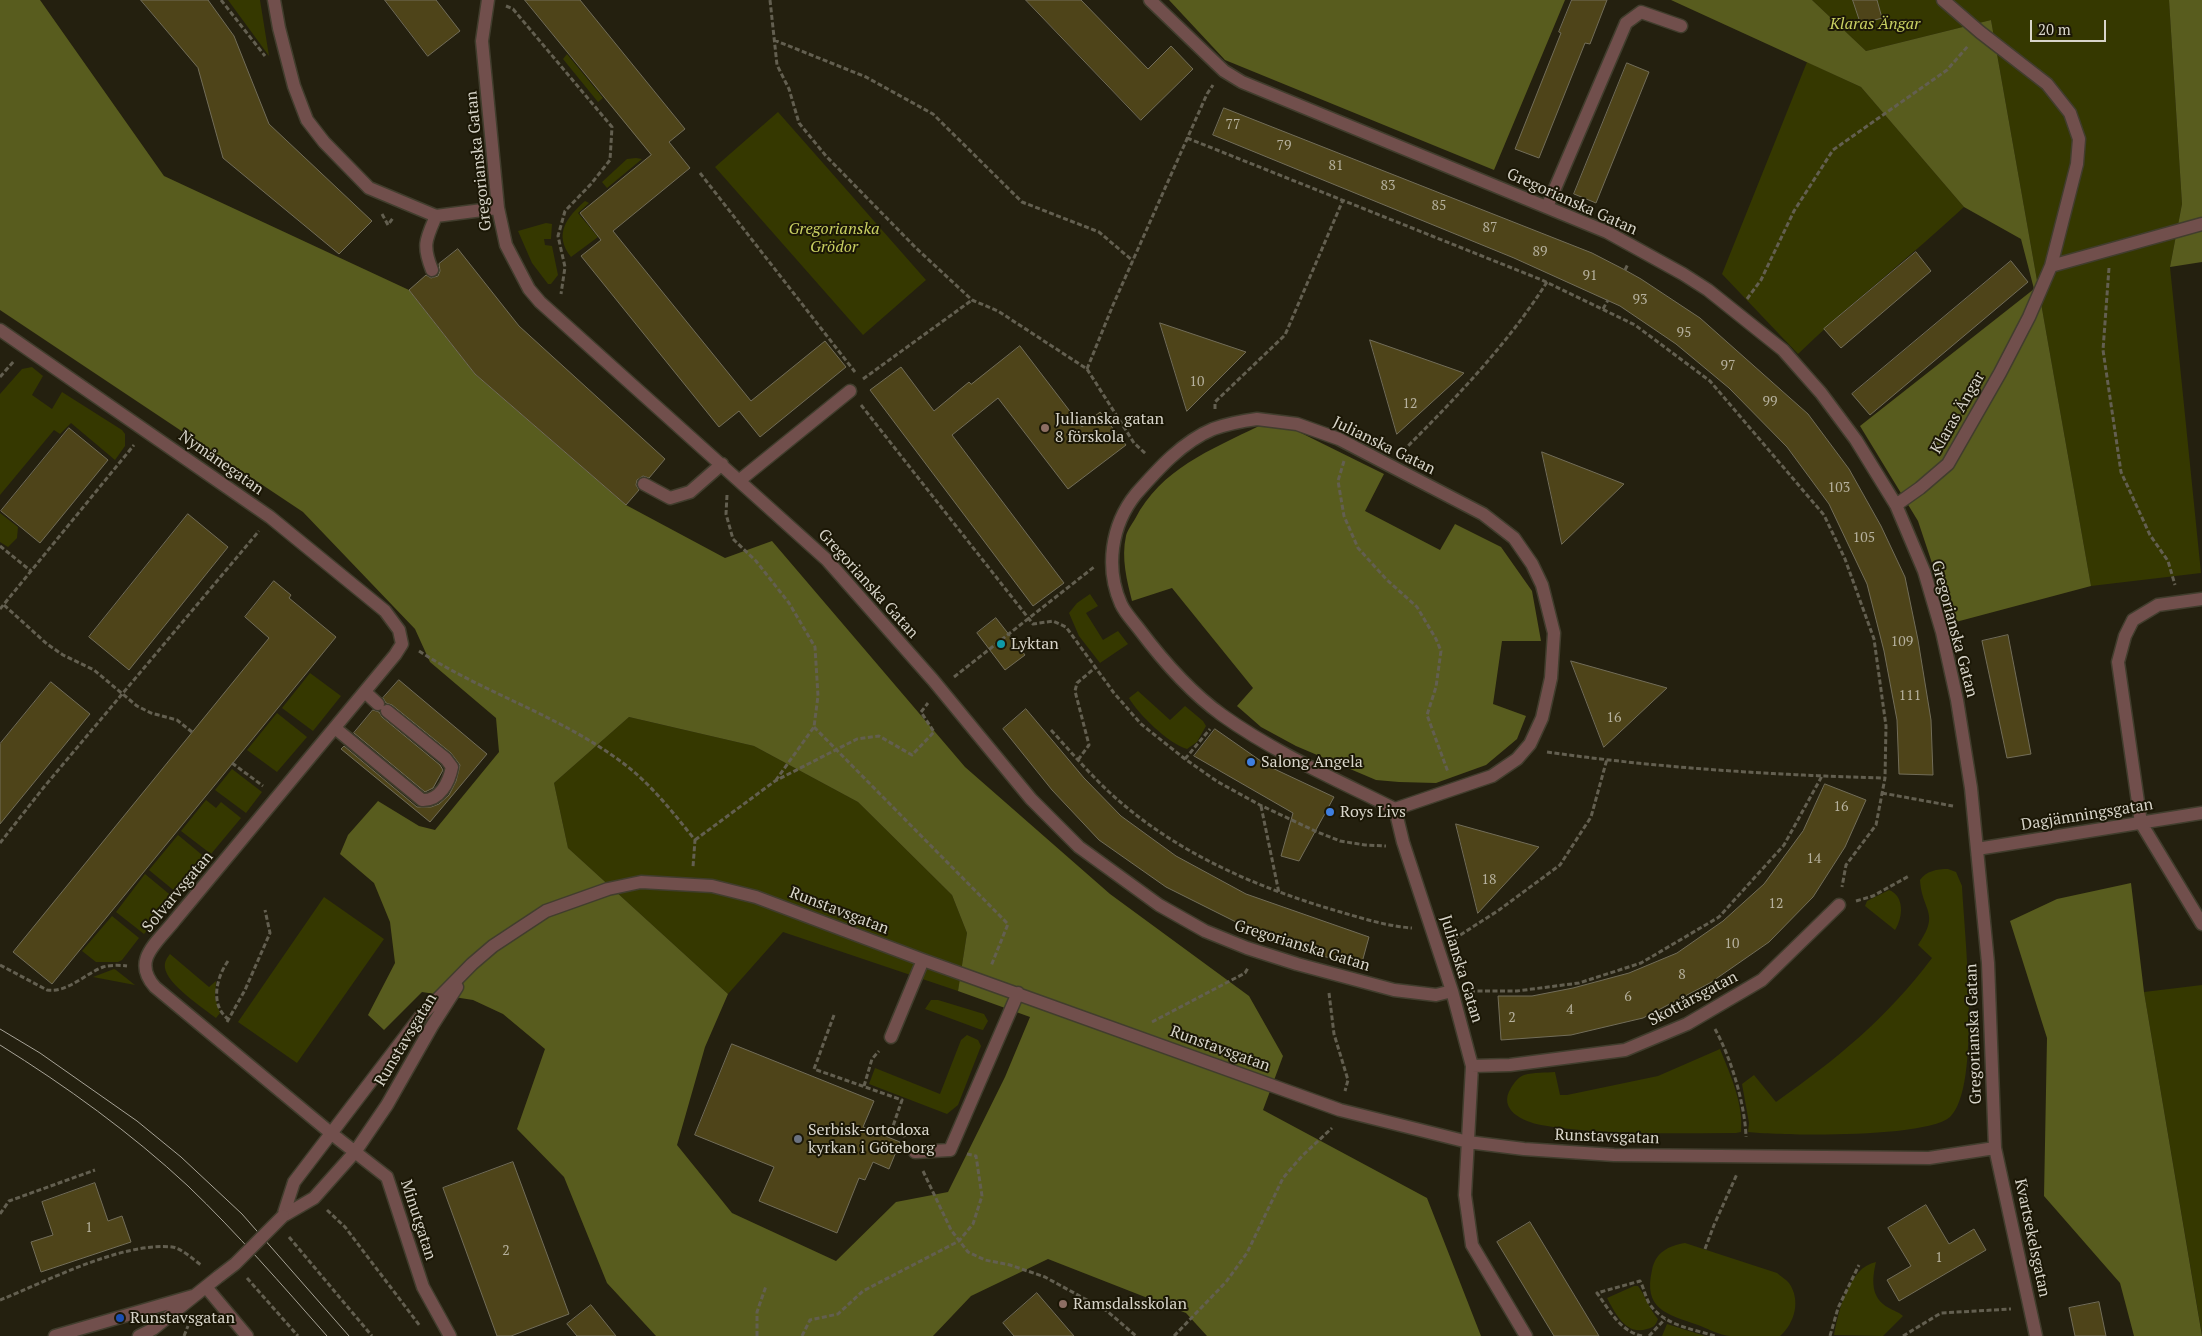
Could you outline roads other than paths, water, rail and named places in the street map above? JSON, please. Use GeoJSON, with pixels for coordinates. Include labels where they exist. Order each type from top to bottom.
{"type":"FeatureCollection","features":[{"type":"Feature","properties":{"kind":"street"},"geometry":{"type":"LineString","coordinates":[[274,0],[278,28],[294,86],[307,120],[324,142],[369,188],[436,216],[498,208]]}},
{"type":"Feature","properties":{"kind":"street","name":"Gregorianska Gatan"},"geometry":{"type":"LineString","coordinates":[[1150,0],[1224,71],[1242,82],[1279,99],[1607,232],[1708,290],[1783,350],[1821,393],[1856,440],[1896,505],[1924,571],[1942,632],[1957,700],[1971,788],[1988,962],[1995,1148]]}},
{"type":"Feature","properties":{"kind":"street","name":"Klaras Ängar"},"geometry":{"type":"LineString","coordinates":[[1896,505],[1920,488],[1948,464],[2025,325],[2051,266],[2078,164],[2079,139],[2070,113],[2047,84],[1980,32],[1943,0]]}},
{"type":"Feature","properties":{"kind":"street","name":"Gregorianska Gatan"},"geometry":{"type":"LineString","coordinates":[[493,1],[482,40],[498,208],[506,245],[515,263],[529,288],[557,317],[828,560],[1031,799],[1079,848],[1159,905],[1204,931],[1253,950],[1327,972],[1414,993],[1436,995],[1452,991]]}},
{"type":"Feature","properties":{"kind":"street"},"geometry":{"type":"LineString","coordinates":[[1547,207],[1626,23],[1641,12],[1682,26]]}},
{"type":"Feature","properties":{"kind":"street"},"geometry":{"type":"LineString","coordinates":[[432,270],[425,254],[427,237],[436,216]]}},
{"type":"Feature","properties":{"kind":"street"},"geometry":{"type":"LineString","coordinates":[[2051,266],[2202,224]]}},
{"type":"Feature","properties":{"kind":"street","name":"Nymånegatan"},"geometry":{"type":"LineString","coordinates":[[0,330],[270,517],[385,611],[400,630],[402,644]]}},
{"type":"Feature","properties":{"kind":"street"},"geometry":{"type":"LineString","coordinates":[[740,480],[850,391]]}},
{"type":"Feature","properties":{"kind":"street","name":"Julianska Gatan"},"geometry":{"type":"LineString","coordinates":[[1394,809],[1492,776],[1517,759],[1530,744],[1542,718],[1551,678],[1554,633],[1542,586],[1532,564],[1514,538],[1483,514],[1348,443],[1297,424],[1257,418],[1212,430],[1182,448],[1160,466],[1132,499],[1117,525],[1111,554],[1114,581],[1122,605],[1160,656],[1193,690],[1221,714],[1254,736],[1394,809],[1452,991],[1472,1066],[1466,1196],[1472,1245],[1526,1336]]}},
{"type":"Feature","properties":{"kind":"street"},"geometry":{"type":"LineString","coordinates":[[644,484],[670,498],[690,492],[722,464]]}},
{"type":"Feature","properties":{"kind":"street"},"geometry":{"type":"LineString","coordinates":[[2202,599],[2158,605],[2133,620],[2125,636],[2118,662],[2141,823],[2202,924]]}},
{"type":"Feature","properties":{"kind":"street","name":"Solvarvsgatan"},"geometry":{"type":"LineString","coordinates":[[332,1134],[155,987],[146,977],[144,967],[146,956],[365,692],[402,644]]}},
{"type":"Feature","properties":{"kind":"street"},"geometry":{"type":"LineString","coordinates":[[335,728],[422,800],[429,801],[438,796],[450,775],[452,767],[446,759],[365,692]]}},
{"type":"Feature","properties":{"kind":"street","name":"Dagjämningsgatan"},"geometry":{"type":"LineString","coordinates":[[1977,849],[2202,813]]}},
{"type":"Feature","properties":{"kind":"street","name":"Runstavsgatan"},"geometry":{"type":"LineString","coordinates":[[280,1220],[294,1182],[420,1017],[472,964],[493,946],[546,911],[608,889],[641,882],[712,886],[756,897],[985,983],[1018,993],[1340,1110],[1468,1142],[1524,1149],[1614,1155],[1929,1158],[1995,1148]]}},
{"type":"Feature","properties":{"kind":"street","name":"Skottårsgatan"},"geometry":{"type":"LineString","coordinates":[[1472,1066],[1510,1065],[1625,1050],[1687,1024],[1762,980],[1839,905]]}},
{"type":"Feature","properties":{"kind":"street"},"geometry":{"type":"LineString","coordinates":[[891,1037],[923,960]]}},
{"type":"Feature","properties":{"kind":"street","name":"Runstavsgatan"},"geometry":{"type":"LineString","coordinates":[[139,1336],[153,1329],[234,1264],[280,1220],[314,1198],[355,1152],[387,1104],[432,1026],[472,964]]}},
{"type":"Feature","properties":{"kind":"street"},"geometry":{"type":"LineString","coordinates":[[914,1152],[950,1150],[1018,993]]}},
{"type":"Feature","properties":{"kind":"street","name":"Minutgatan"},"geometry":{"type":"LineString","coordinates":[[332,1134],[387,1177],[423,1287],[450,1336]]}},
{"type":"Feature","properties":{"kind":"street","name":"Kvartsekelsgatan"},"geometry":{"type":"LineString","coordinates":[[1995,1148],[2036,1336]]}},
{"type":"Feature","properties":{"kind":"street"},"geometry":{"type":"LineString","coordinates":[[206,1286],[247,1336]]}},
{"type":"Feature","properties":{"kind":"street","name":"Runstavsgatan"},"geometry":{"type":"LineString","coordinates":[[55,1336],[194,1296]]}},
{"type":"Feature","properties":{"kind":"tram line"},"geometry":{"type":"LineString","coordinates":[[0,1029],[40,1053],[137,1121],[181,1157],[242,1214],[349,1336]]}},
{"type":"Feature","properties":{"kind":"tram line"},"geometry":{"type":"LineString","coordinates":[[0,1045],[97,1111],[166,1166],[224,1222],[327,1336]]}},
{"type":"Feature","properties":{"kind":"place","name":"Julianska gatan 8 förskola"},"geometry":{"type":"Point","coordinates":[1045,428]}},
{"type":"Feature","properties":{"kind":"place","name":"Lyktan"},"geometry":{"type":"Point","coordinates":[1001,644]}},
{"type":"Feature","properties":{"kind":"place","name":"Salong Angela"},"geometry":{"type":"Point","coordinates":[1251,762]}},
{"type":"Feature","properties":{"kind":"place","name":"Roys Livs"},"geometry":{"type":"Point","coordinates":[1330,812]}},
{"type":"Feature","properties":{"kind":"place","name":"Serbisk-ortodoxa kyrkan i Göteborg"},"geometry":{"type":"Point","coordinates":[798,1139]}},
{"type":"Feature","properties":{"kind":"place","name":"Ramsdalsskolan"},"geometry":{"type":"Point","coordinates":[1063,1304]}},
{"type":"Feature","properties":{"kind":"place","name":"Runstavsgatan"},"geometry":{"type":"Point","coordinates":[120,1318]}},
{"type":"Feature","properties":{"kind":"park label","name":"Gregorianska Grödor"},"geometry":{"type":"Point","coordinates":[834,238]}}]}
